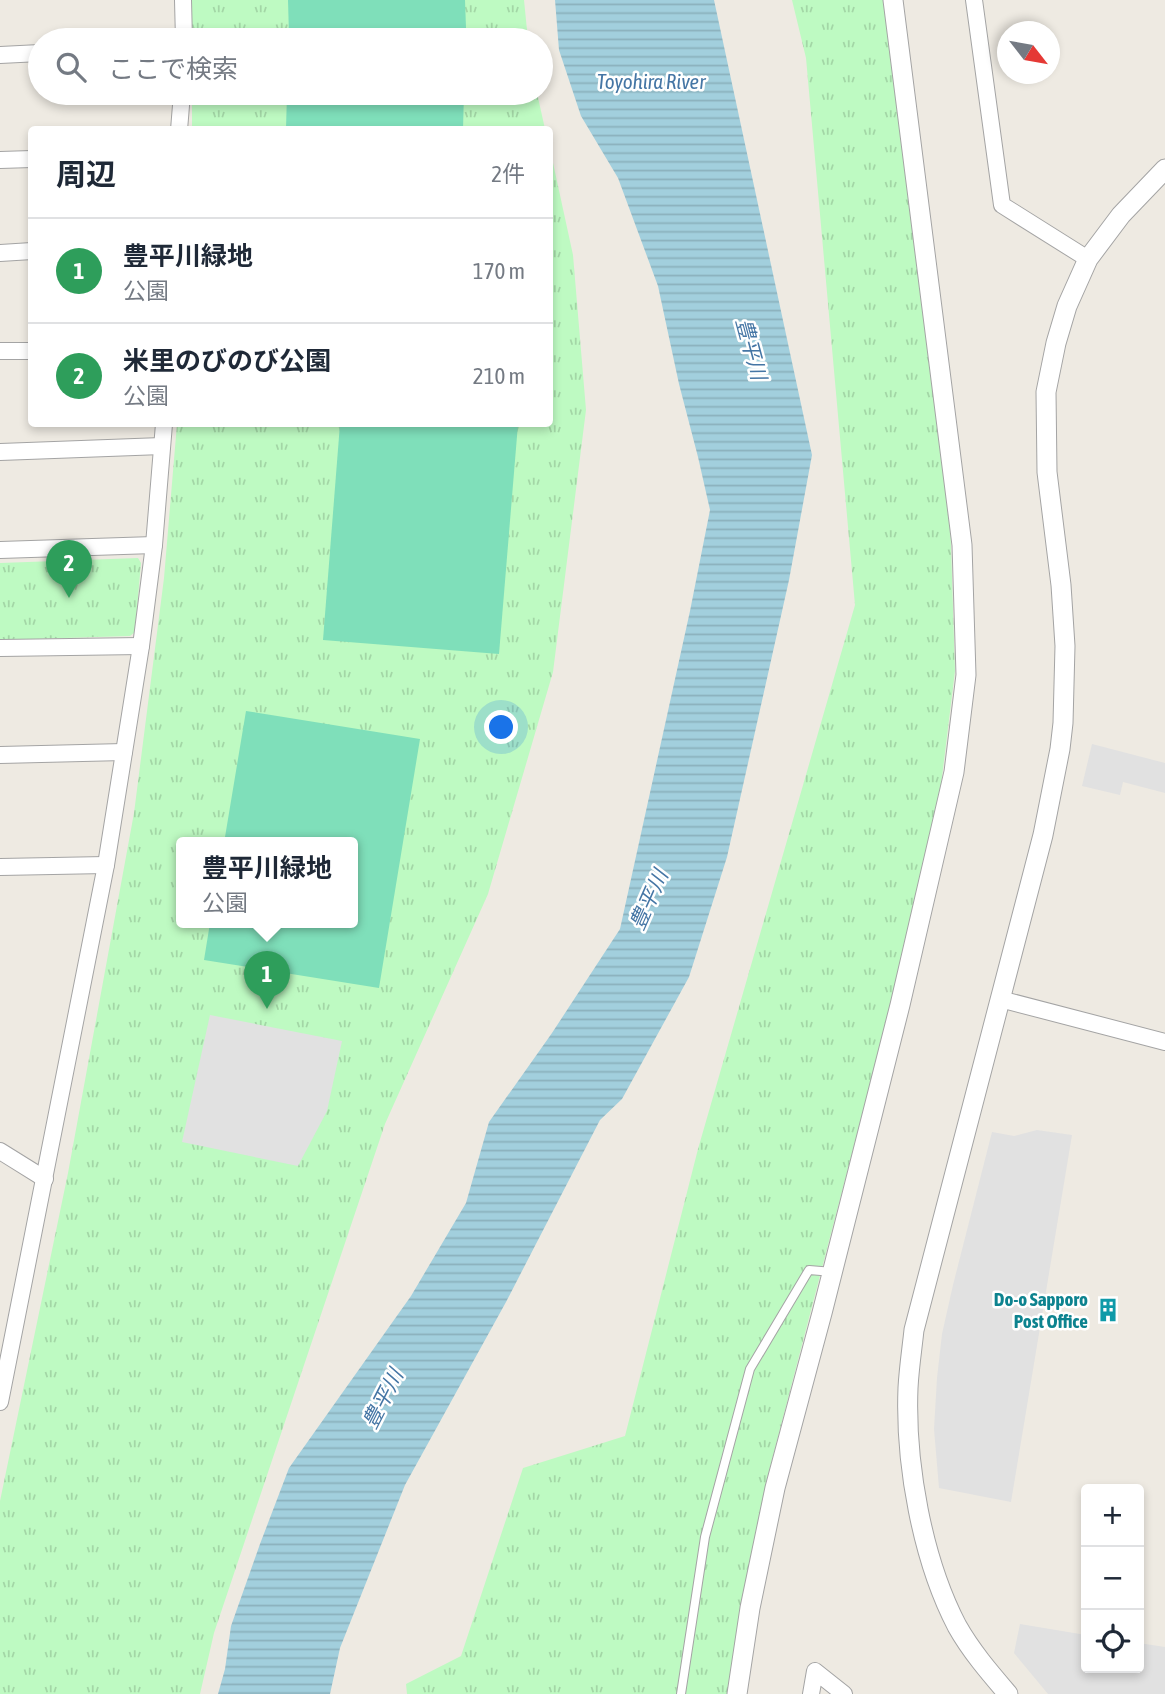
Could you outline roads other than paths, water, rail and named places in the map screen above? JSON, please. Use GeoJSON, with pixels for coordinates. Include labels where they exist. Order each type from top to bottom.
{"type":"FeatureCollection","features":[{"type":"Feature","properties":{"kind":"street"},"geometry":{"type":"LineString","coordinates":[[183,0],[184,28]]}},
{"type":"Feature","properties":{"kind":"street"},"geometry":{"type":"LineString","coordinates":[[737,1694],[750,1608],[775,1488],[900,1005],[954,772],[966,675],[962,545],[893,0]]}},
{"type":"Feature","properties":{"kind":"street"},"geometry":{"type":"LineString","coordinates":[[974,0],[994,163],[1002,205],[1088,259]]}},
{"type":"Feature","properties":{"kind":"street"},"geometry":{"type":"LineString","coordinates":[[0,55],[28,54]]}},
{"type":"Feature","properties":{"kind":"street"},"geometry":{"type":"LineString","coordinates":[[179,126],[180,105]]}},
{"type":"Feature","properties":{"kind":"street"},"geometry":{"type":"LineString","coordinates":[[0,160],[28,159]]}},
{"type":"Feature","properties":{"kind":"street"},"geometry":{"type":"LineString","coordinates":[[1008,1694],[987,1670],[958,1626],[933,1567],[909,1447],[908,1389],[914,1329],[1043,835],[1060,749],[1065,646],[1061,585],[1047,472],[1046,392],[1056,343],[1067,306],[1088,259],[1121,215],[1165,169]]}},
{"type":"Feature","properties":{"kind":"street"},"geometry":{"type":"LineString","coordinates":[[0,253],[28,251]]}},
{"type":"Feature","properties":{"kind":"street"},"geometry":{"type":"LineString","coordinates":[[0,352],[28,351]]}},
{"type":"Feature","properties":{"kind":"street"},"geometry":{"type":"LineString","coordinates":[[0,1402],[106,865],[141,646],[154,545],[164,427]]}},
{"type":"Feature","properties":{"kind":"street"},"geometry":{"type":"LineString","coordinates":[[0,452],[162,446]]}},
{"type":"Feature","properties":{"kind":"street"},"geometry":{"type":"LineString","coordinates":[[0,550],[154,545]]}},
{"type":"Feature","properties":{"kind":"street"},"geometry":{"type":"LineString","coordinates":[[0,648],[141,646]]}},
{"type":"Feature","properties":{"kind":"street"},"geometry":{"type":"LineString","coordinates":[[0,755],[124,752]]}},
{"type":"Feature","properties":{"kind":"street"},"geometry":{"type":"LineString","coordinates":[[0,867],[106,865]]}},
{"type":"Feature","properties":{"kind":"street"},"geometry":{"type":"LineString","coordinates":[[1000,999],[1165,1042]]}},
{"type":"Feature","properties":{"kind":"street"},"geometry":{"type":"LineString","coordinates":[[0,1151],[45,1179]]}},
{"type":"Feature","properties":{"kind":"street"},"geometry":{"type":"LineString","coordinates":[[811,1694],[815,1671],[844,1694]]}},
{"type":"Feature","properties":{"kind":"lane"},"geometry":{"type":"LineString","coordinates":[[681,1694],[705,1537],[750,1369],[809,1270],[833,1272]]}},
{"type":"Feature","properties":{"kind":"water","name":"Toyohira River"},"geometry":{"type":"Polygon","coordinates":[[[555,0],[714,0],[812,455],[789,580],[727,857],[689,977],[622,1099],[600,1120],[506,1302],[405,1485],[340,1648],[330,1694],[218,1694],[225,1669],[231,1626],[289,1468],[411,1296],[466,1203],[489,1122],[552,1033],[620,929],[690,611],[710,510],[658,286],[618,178],[581,116],[559,50],[555,0]]]}},
{"type":"Feature","properties":{"kind":"place","name":"米里のびのび公園"},"geometry":{"type":"Point","coordinates":[69,598]}},
{"type":"Feature","properties":{"kind":"place","name":"豊平川緑地"},"geometry":{"type":"Point","coordinates":[267,1009]}},
{"type":"Feature","properties":{"kind":"place","name":"Do-o Sapporo Post Office"},"geometry":{"type":"Point","coordinates":[1108,1310]}},
{"type":"Feature","properties":{"kind":"water label","name":"豊平川"},"geometry":{"type":"Point","coordinates":[751,349]}},
{"type":"Feature","properties":{"kind":"water label","name":"豊平川"},"geometry":{"type":"Point","coordinates":[649,900]}},
{"type":"Feature","properties":{"kind":"water label","name":"豊平川"},"geometry":{"type":"Point","coordinates":[383,1399]}}]}
